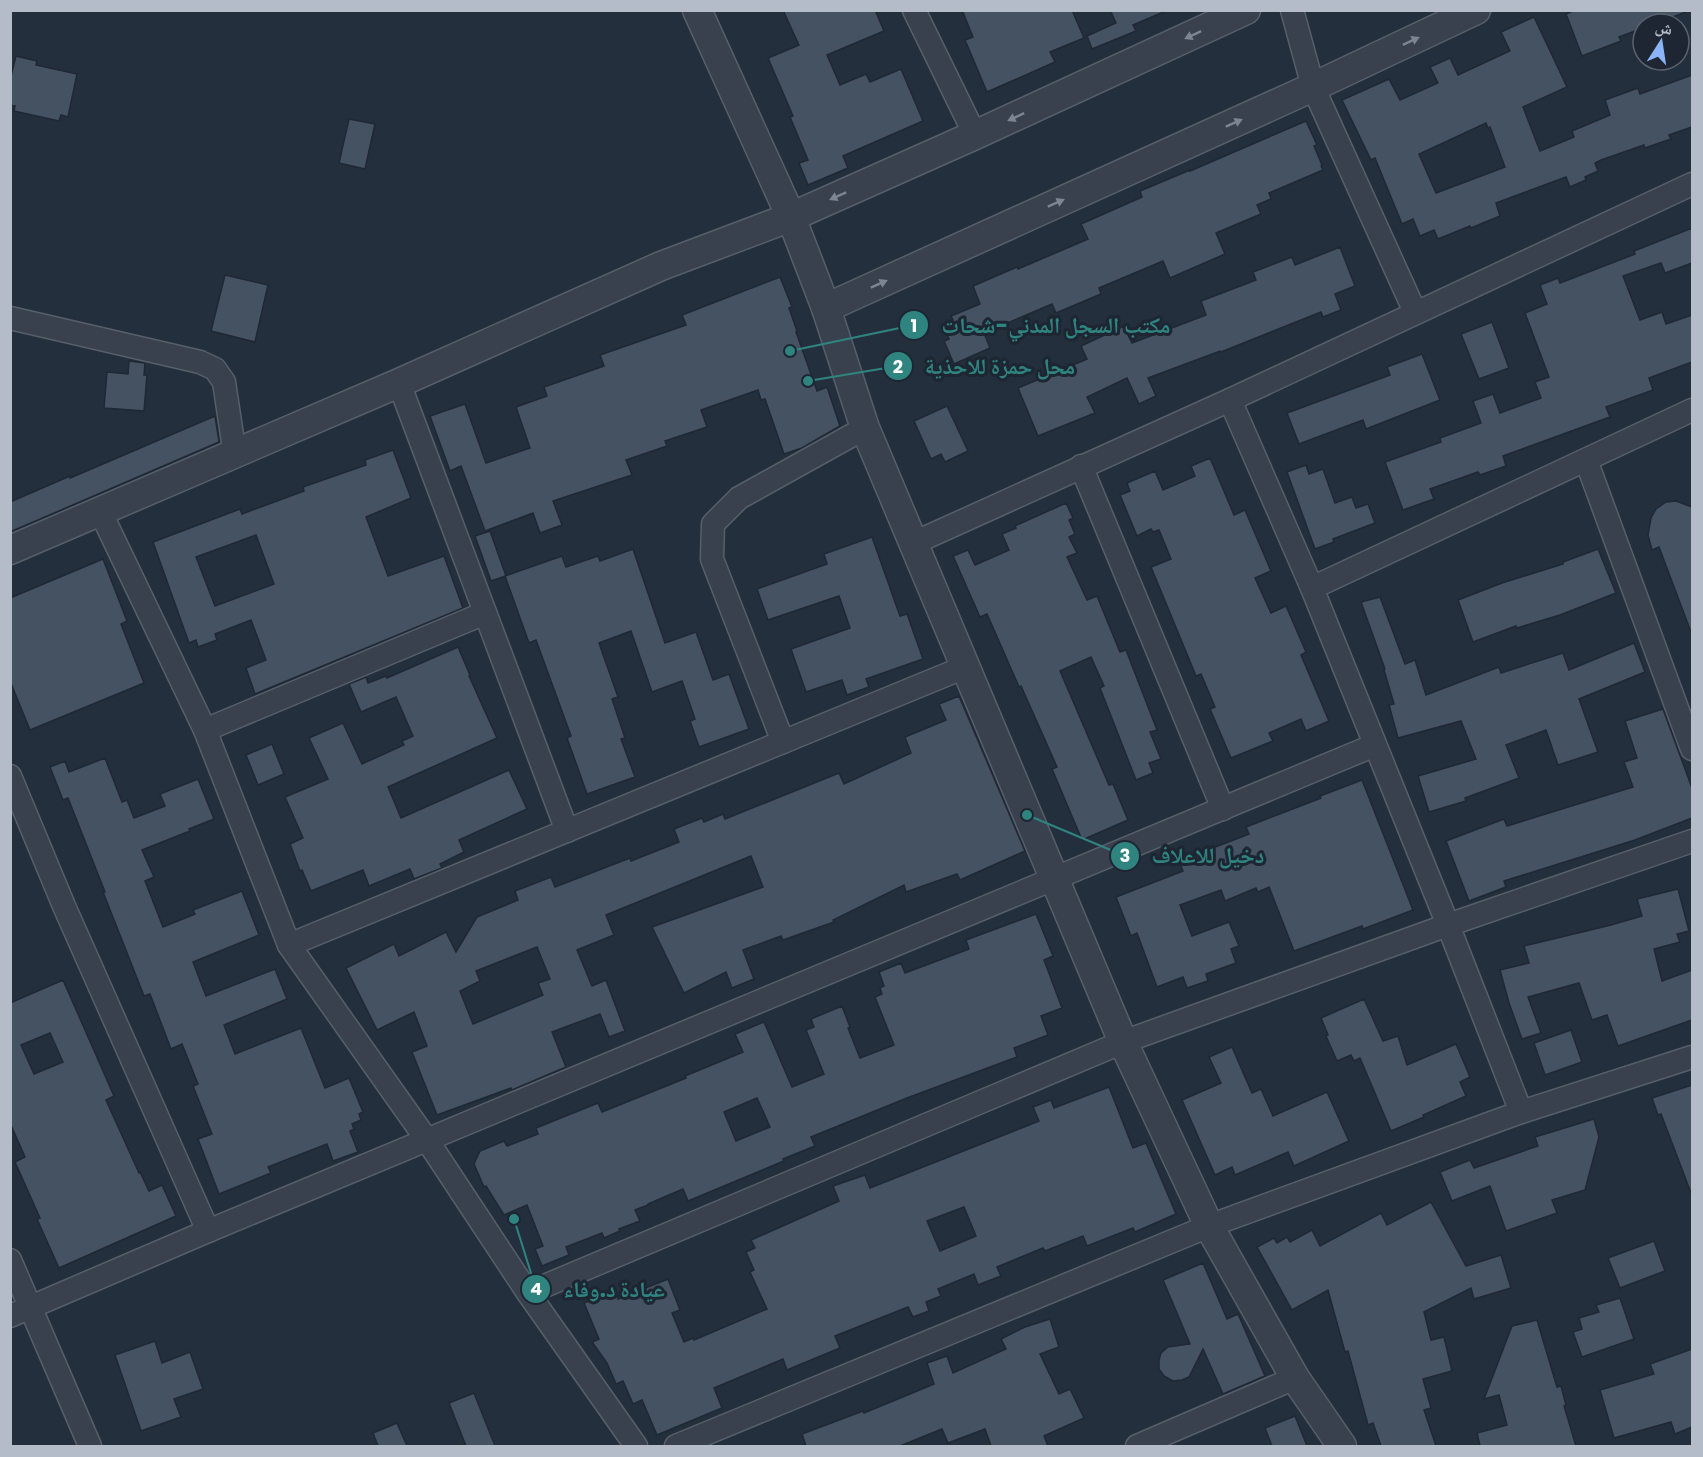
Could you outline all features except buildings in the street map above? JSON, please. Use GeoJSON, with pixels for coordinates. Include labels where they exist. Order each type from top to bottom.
{"type":"FeatureCollection","features":[{"type":"Feature","properties":{"kind":"street"},"geometry":{"type":"LineString","coordinates":[[697,10],[791,217],[826,308],[865,428],[1123,1042],[1209,1226],[1295,1378],[1342,1446]]}},
{"type":"Feature","properties":{"kind":"street"},"geometry":{"type":"LineString","coordinates":[[914,10],[975,135]]}},
{"type":"Feature","properties":{"kind":"street"},"geometry":{"type":"LineString","coordinates":[[10,550],[399,383],[660,266],[791,217],[1246,10]]}},
{"type":"Feature","properties":{"kind":"street"},"geometry":{"type":"LineString","coordinates":[[1292,10],[1313,87],[1415,312]]}},
{"type":"Feature","properties":{"kind":"street"},"geometry":{"type":"LineString","coordinates":[[826,308],[1313,87],[1476,10]]}},
{"type":"Feature","properties":{"kind":"street"},"geometry":{"type":"LineString","coordinates":[[914,543],[1230,400],[1692,184]]}},
{"type":"Feature","properties":{"kind":"street"},"geometry":{"type":"LineString","coordinates":[[10,318],[200,362],[215,369],[224,382],[235,454]]}},
{"type":"Feature","properties":{"kind":"street"},"geometry":{"type":"LineString","coordinates":[[399,383],[567,831]]}},
{"type":"Feature","properties":{"kind":"street"},"geometry":{"type":"LineString","coordinates":[[1230,400],[1312,588],[1521,1112]]}},
{"type":"Feature","properties":{"kind":"street"},"geometry":{"type":"LineString","coordinates":[[1312,588],[1692,410]]}},
{"type":"Feature","properties":{"kind":"street"},"geometry":{"type":"LineString","coordinates":[[783,742],[712,560],[713,524],[739,498],[865,428]]}},
{"type":"Feature","properties":{"kind":"street"},"geometry":{"type":"LineString","coordinates":[[1586,460],[1692,748]]}},
{"type":"Feature","properties":{"kind":"street"},"geometry":{"type":"LineString","coordinates":[[1081,466],[1223,809]]}},
{"type":"Feature","properties":{"kind":"street"},"geometry":{"type":"LineString","coordinates":[[100,513],[205,730],[289,945],[427,1140],[528,1293],[636,1446]]}},
{"type":"Feature","properties":{"kind":"street"},"geometry":{"type":"LineString","coordinates":[[205,730],[485,613]]}},
{"type":"Feature","properties":{"kind":"street"},"geometry":{"type":"LineString","coordinates":[[289,945],[966,666]]}},
{"type":"Feature","properties":{"kind":"street"},"geometry":{"type":"LineString","coordinates":[[21,1312],[208,1231],[1375,746]]}},
{"type":"Feature","properties":{"kind":"street"},"geometry":{"type":"LineString","coordinates":[[10,776],[64,906],[208,1231]]}},
{"type":"Feature","properties":{"kind":"street"},"geometry":{"type":"LineString","coordinates":[[528,1293],[1123,1042],[1692,841]]}},
{"type":"Feature","properties":{"kind":"street"},"geometry":{"type":"LineString","coordinates":[[676,1446],[1209,1226],[1521,1112],[1692,1057]]}},
{"type":"Feature","properties":{"kind":"street"},"geometry":{"type":"LineString","coordinates":[[10,1260],[21,1312],[90,1446]]}},
{"type":"Feature","properties":{"kind":"street"},"geometry":{"type":"LineString","coordinates":[[1137,1446],[1295,1378]]}},
{"type":"Feature","properties":{"kind":"place","name":"مكتب السجل المدني-شحات"},"geometry":{"type":"Point","coordinates":[790,351]}},
{"type":"Feature","properties":{"kind":"place","name":"محل حمزة للاحذية"},"geometry":{"type":"Point","coordinates":[808,381]}},
{"type":"Feature","properties":{"kind":"place","name":"دخيل للاعلاف"},"geometry":{"type":"Point","coordinates":[1027,815]}},
{"type":"Feature","properties":{"kind":"place","name":"عيادة د.وفاء"},"geometry":{"type":"Point","coordinates":[514,1219]}}]}
